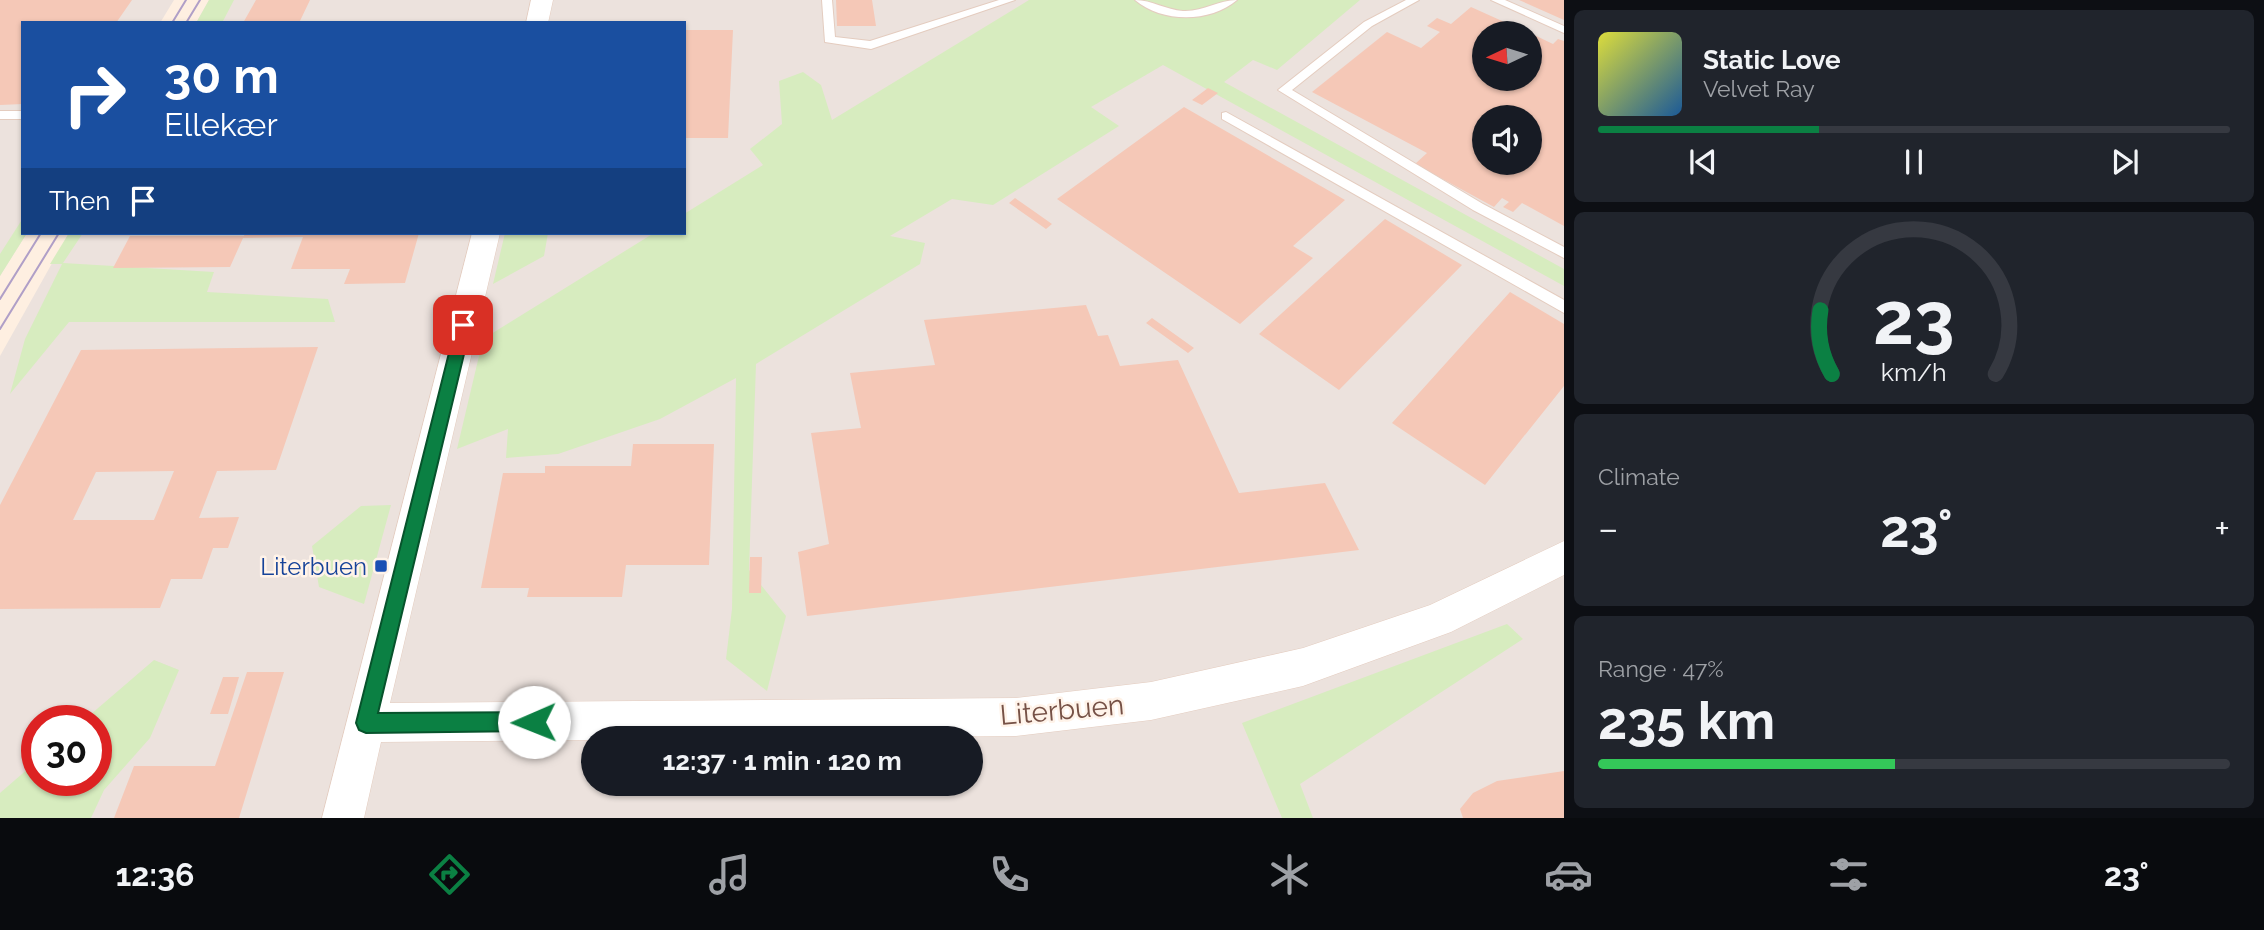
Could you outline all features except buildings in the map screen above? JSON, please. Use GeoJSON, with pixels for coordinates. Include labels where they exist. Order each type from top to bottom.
{"type":"FeatureCollection","features":[{"type":"Feature","properties":{"kind":"street"},"geometry":{"type":"LineString","coordinates":[[537,21],[542,0]]}},
{"type":"Feature","properties":{"kind":"street"},"geometry":{"type":"LineString","coordinates":[[343,818],[486,235]]}},
{"type":"Feature","properties":{"kind":"street","name":"Literbuen"},"geometry":{"type":"LineString","coordinates":[[366,723],[1016,717],[1151,701],[1303,667],[1425,625],[1564,556]]}},
{"type":"Feature","properties":{"kind":"lane"},"geometry":{"type":"LineString","coordinates":[[827,0],[830,40],[871,45],[1010,0]]}},
{"type":"Feature","properties":{"kind":"lane"},"geometry":{"type":"LineString","coordinates":[[1140,0],[1175,16],[1208,11],[1232,0]]}},
{"type":"Feature","properties":{"kind":"lane"},"geometry":{"type":"LineString","coordinates":[[1414,0],[1368,24],[1284,90],[1478,206],[1564,253]]}},
{"type":"Feature","properties":{"kind":"lane"},"geometry":{"type":"LineString","coordinates":[[1496,0],[1564,30]]}},
{"type":"Feature","properties":{"kind":"lane"},"geometry":{"type":"LineString","coordinates":[[0,115],[21,115]]}},
{"type":"Feature","properties":{"kind":"lane"},"geometry":{"type":"LineString","coordinates":[[1226,116],[1564,307]]}},
{"type":"Feature","properties":{"kind":"shaded area"},"geometry":{"type":"Polygon","coordinates":[[[0,0],[174,0],[161,21],[21,21],[21,235],[26,235],[0,276],[0,0]]]}},
{"type":"Feature","properties":{"kind":"shaded area"},"geometry":{"type":"Polygon","coordinates":[[[209,0],[1564,0],[1564,818],[0,818],[0,356],[68,235],[686,235],[686,21],[197,21],[209,0]]]}},
{"type":"Feature","properties":{"kind":"green space"},"geometry":{"type":"Polygon","coordinates":[[[209,0],[234,0],[223,21],[197,21],[209,0]]]}},
{"type":"Feature","properties":{"kind":"green space"},"geometry":{"type":"Polygon","coordinates":[[[1029,0],[1360,0],[1277,70],[1253,60],[1224,82],[1564,269],[1564,286],[1163,65],[1091,107],[1119,126],[993,205],[952,199],[890,236],[925,243],[920,264],[756,364],[749,570],[786,616],[767,691],[726,659],[732,609],[736,378],[660,419],[558,454],[506,458],[508,429],[457,449],[483,339],[651,235],[686,235],[686,213],[763,165],[750,149],[782,124],[779,81],[803,72],[821,85],[832,120],[1029,0]]]}},
{"type":"Feature","properties":{"kind":"green space"},"geometry":{"type":"Polygon","coordinates":[[[21,221],[21,235],[26,235],[0,276],[0,254],[21,221]]]}},
{"type":"Feature","properties":{"kind":"green space"},"geometry":{"type":"Polygon","coordinates":[[[68,235],[82,235],[63,263],[214,272],[207,292],[328,299],[335,322],[69,322],[10,394],[25,339],[62,264],[50,264],[68,235]]]}},
{"type":"Feature","properties":{"kind":"green space"},"geometry":{"type":"Polygon","coordinates":[[[505,235],[548,235],[544,256],[493,284],[505,235]]]}},
{"type":"Feature","properties":{"kind":"green space"},"geometry":{"type":"Polygon","coordinates":[[[391,505],[364,604],[319,587],[312,546],[361,506],[391,505]]]}},
{"type":"Feature","properties":{"kind":"green space"},"geometry":{"type":"Polygon","coordinates":[[[1507,624],[1523,639],[1300,784],[1313,818],[1282,818],[1242,723],[1507,624]]]}},
{"type":"Feature","properties":{"kind":"green space"},"geometry":{"type":"Polygon","coordinates":[[[154,660],[179,670],[150,738],[112,781],[112,705],[102,705],[154,660]]]}},
{"type":"Feature","properties":{"kind":"green space"},"geometry":{"type":"Polygon","coordinates":[[[21,775],[21,796],[101,796],[91,818],[0,818],[0,793],[21,775]]]}},
{"type":"Feature","properties":{"kind":"tram line"},"geometry":{"type":"LineString","coordinates":[[173,21],[186,0]]}},
{"type":"Feature","properties":{"kind":"tram line"},"geometry":{"type":"LineString","coordinates":[[187,21],[200,0]]}},
{"type":"Feature","properties":{"kind":"tram line"},"geometry":{"type":"LineString","coordinates":[[0,299],[40,235]]}},
{"type":"Feature","properties":{"kind":"tram line"},"geometry":{"type":"LineString","coordinates":[[0,329],[58,235]]}},
{"type":"Feature","properties":{"kind":"place","name":"Literbuen"},"geometry":{"type":"Point","coordinates":[381,566]}},
{"type":"Feature","properties":{"kind":"route"},"geometry":{"type":"LineString","coordinates":[[463,325],[366,723],[534,722]]}}]}
